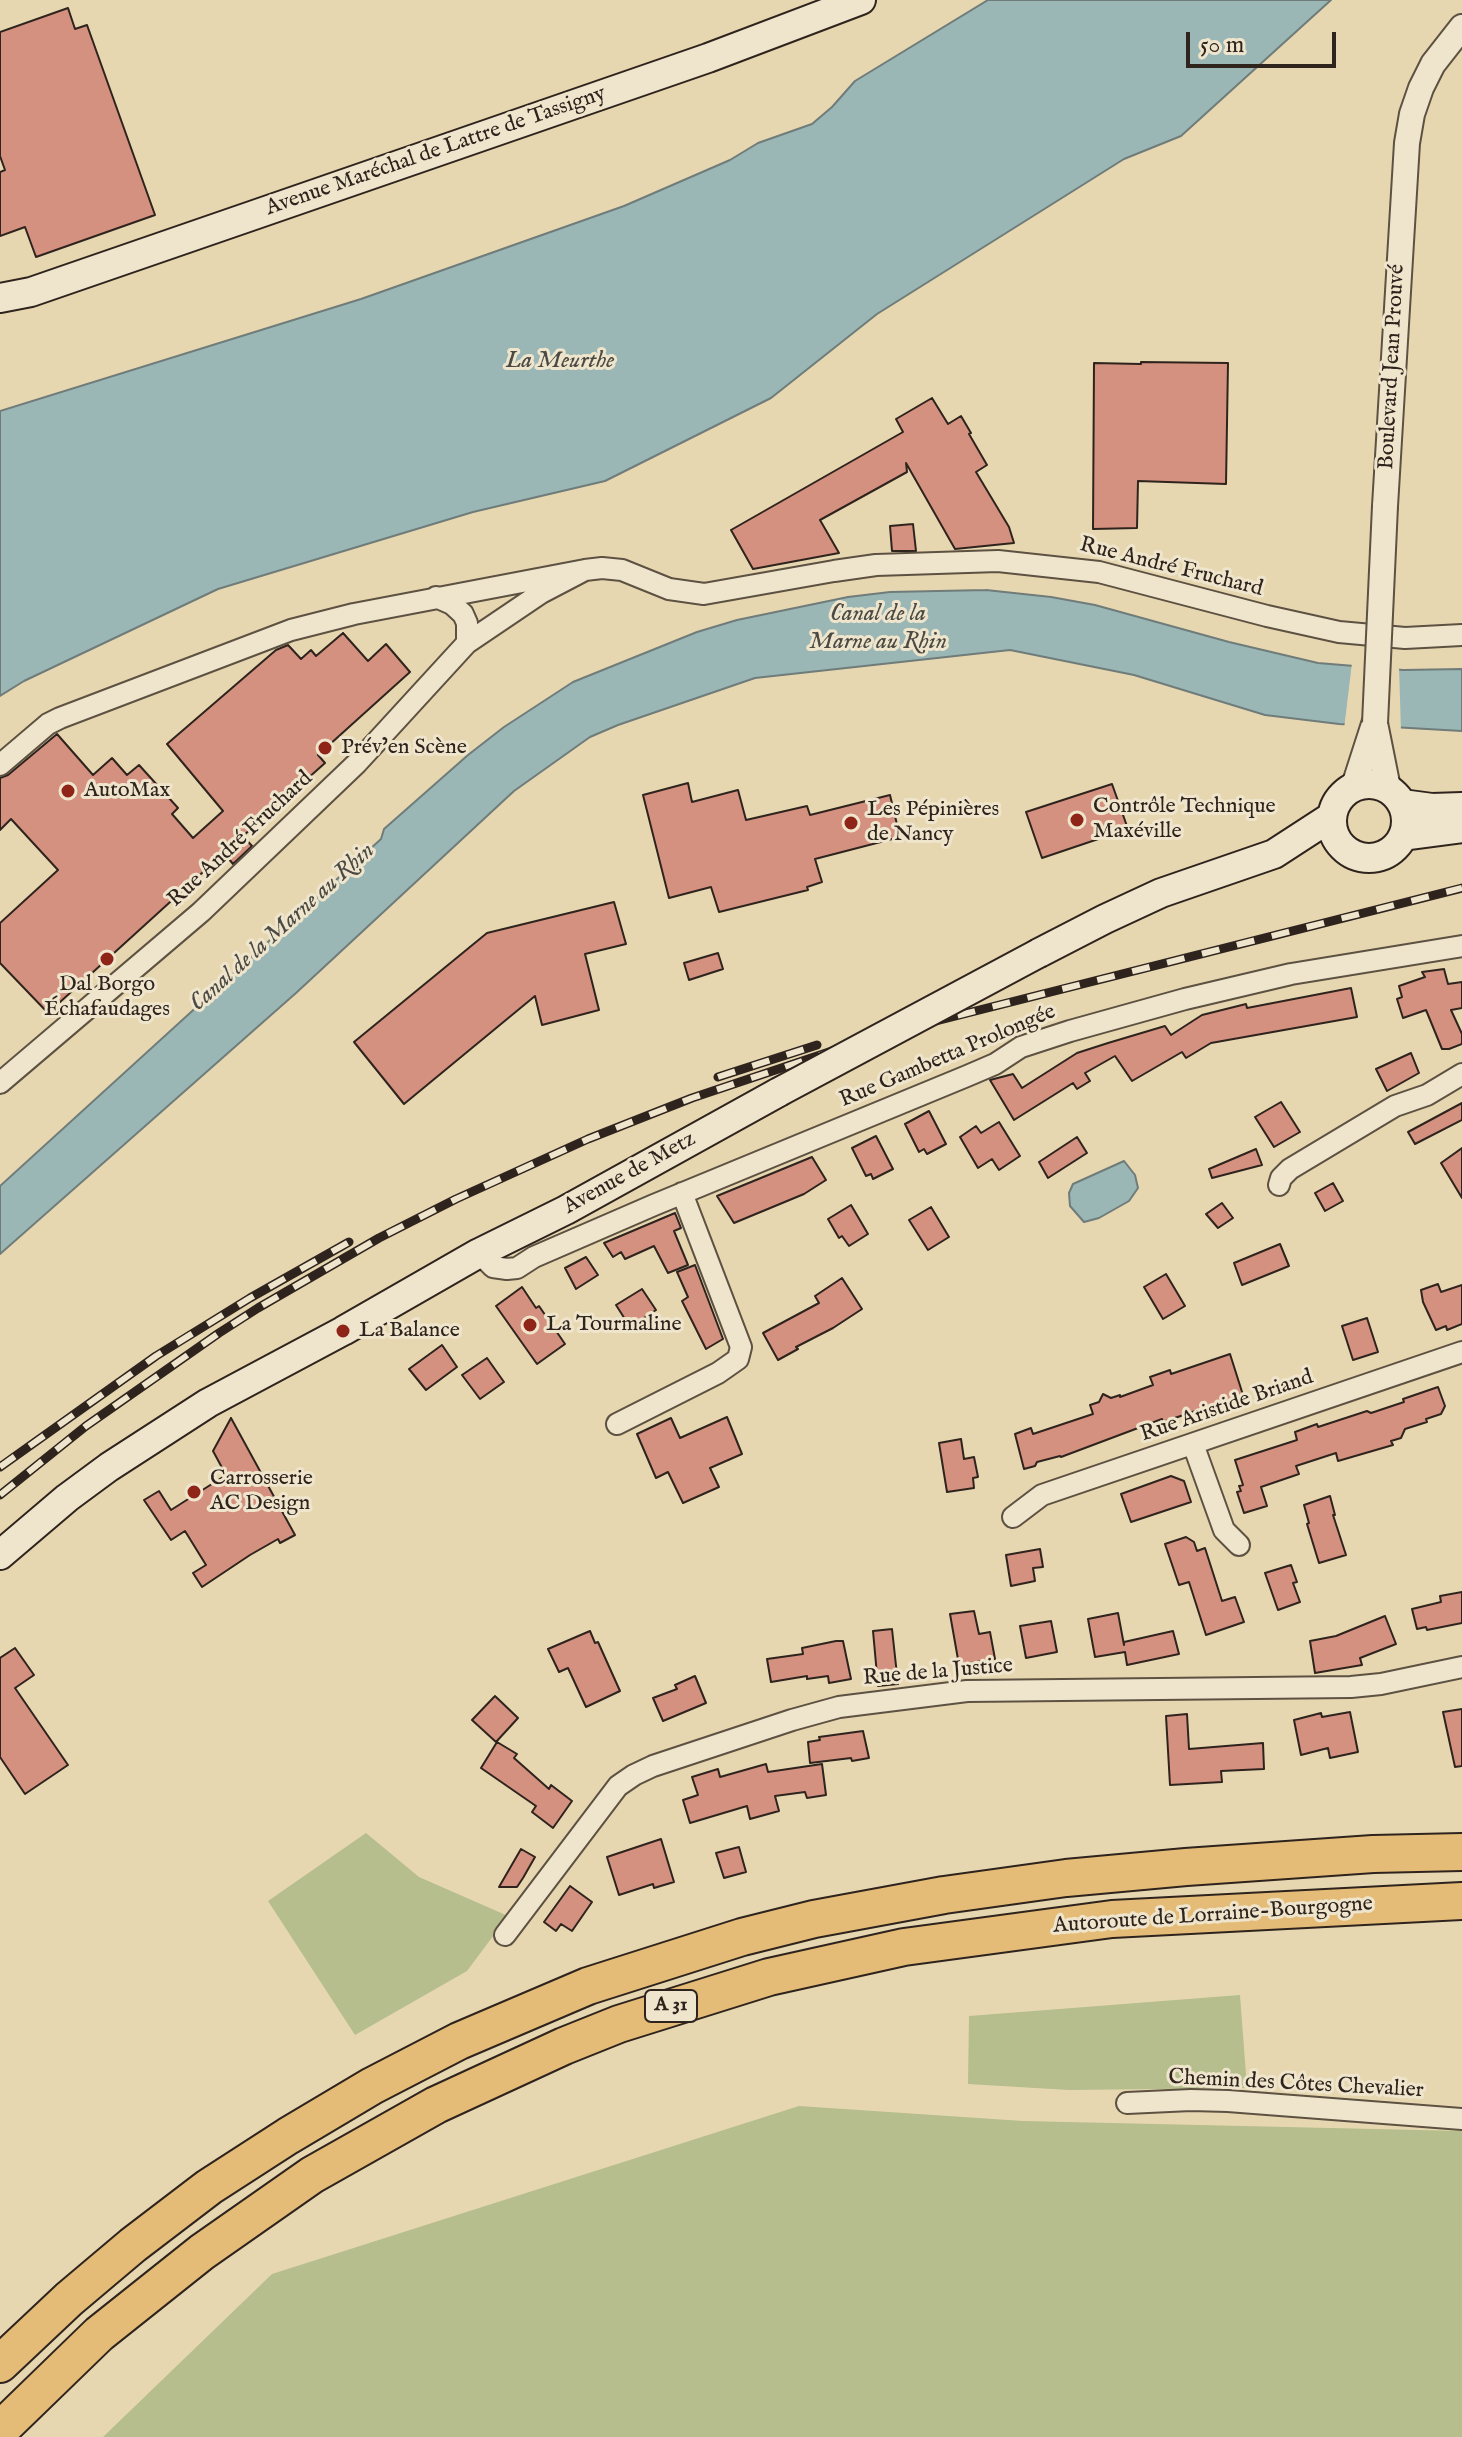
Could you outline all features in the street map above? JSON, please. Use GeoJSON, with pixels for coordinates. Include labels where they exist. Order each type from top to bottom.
{"type":"FeatureCollection","features":[{"type":"Feature","properties":{"kind":"highway","name":"A 31"},"geometry":{"type":"LineString","coordinates":[[0,2364],[69,2299],[133,2245],[209,2187],[288,2136],[372,2086],[459,2041],[588,1986],[742,1937],[814,1919],[944,1895],[1066,1878],[1186,1867],[1373,1854],[1462,1852]]}},
{"type":"Feature","properties":{"kind":"highway","name":"Autoroute de Lorraine-Bourgogne"},"geometry":{"type":"LineString","coordinates":[[0,2430],[99,2334],[202,2252],[312,2175],[436,2105],[619,2024],[769,1977],[888,1950],[934,1943],[1112,1919],[1462,1901]]}},
{"type":"Feature","properties":{"kind":"main road","name":"Avenue Maréchal de Lattre de Tassigny"},"geometry":{"type":"LineString","coordinates":[[3,297],[31,292],[272,209],[708,58],[861,0]]}},
{"type":"Feature","properties":{"kind":"main road"},"geometry":{"type":"LineString","coordinates":[[1395,796],[1406,814],[1403,836],[1396,847],[1385,855],[1359,857],[1337,842],[1331,817],[1343,793],[1354,786],[1365,783],[1432,808],[1462,807]]}},
{"type":"Feature","properties":{"kind":"main road","name":"Avenue de Metz"},"geometry":{"type":"LineString","coordinates":[[7,1550],[67,1498],[139,1446],[208,1403],[479,1253],[566,1210],[1039,953],[1161,893],[1274,854],[1331,817]]}},
{"type":"Feature","properties":{"kind":"main road"},"geometry":{"type":"LineString","coordinates":[[1403,836],[1462,828]]}},
{"type":"Feature","properties":{"kind":"main road","name":"Avenue de Metz"},"geometry":{"type":"LineString","coordinates":[[1274,854],[1347,851]]}},
{"type":"Feature","properties":{"kind":"street","name":"Boulevard Jean Prouvé"},"geometry":{"type":"LineString","coordinates":[[1354,786],[1375,723],[1407,143],[1421,88],[1433,64],[1462,27]]}},
{"type":"Feature","properties":{"kind":"street","name":"Rue André Fruchard"},"geometry":{"type":"LineString","coordinates":[[0,765],[48,724],[291,630],[436,597],[602,568],[622,570],[669,589],[704,594],[876,565],[1023,563],[1120,576],[1339,632],[1405,638],[1462,635]]}},
{"type":"Feature","properties":{"kind":"street","name":"Rue André Fruchard"},"geometry":{"type":"LineString","coordinates":[[1,1081],[201,912],[357,763],[467,643],[541,593],[585,570]]}},
{"type":"Feature","properties":{"kind":"street"},"geometry":{"type":"LineString","coordinates":[[436,597],[452,604],[463,614],[467,623],[467,643]]}},
{"type":"Feature","properties":{"kind":"street","name":"Boulevard Jean Prouvé"},"geometry":{"type":"LineString","coordinates":[[1375,723],[1395,796]]}},
{"type":"Feature","properties":{"kind":"street","name":"Rue Gambetta Prolongée"},"geometry":{"type":"LineString","coordinates":[[479,1253],[493,1267],[517,1268],[534,1257],[682,1193],[995,1064],[1021,1047],[1070,1031],[1291,974],[1462,946]]}},
{"type":"Feature","properties":{"kind":"street"},"geometry":{"type":"LineString","coordinates":[[1279,1185],[1290,1169],[1395,1106],[1427,1095],[1462,1074]]}},
{"type":"Feature","properties":{"kind":"street"},"geometry":{"type":"LineString","coordinates":[[617,1424],[718,1373],[738,1359],[741,1347],[682,1193]]}},
{"type":"Feature","properties":{"kind":"street","name":"Rue Aristide Briand"},"geometry":{"type":"LineString","coordinates":[[1013,1517],[1042,1495],[1462,1352]]}},
{"type":"Feature","properties":{"kind":"street"},"geometry":{"type":"LineString","coordinates":[[1193,1444],[1224,1530],[1239,1545]]}},
{"type":"Feature","properties":{"kind":"street","name":"Rue de la Justice"},"geometry":{"type":"LineString","coordinates":[[505,1935],[618,1786],[653,1766],[792,1720],[839,1707],[967,1691],[1351,1687],[1462,1667]]}},
{"type":"Feature","properties":{"kind":"street","name":"Chemin des Côtes Chevalier"},"geometry":{"type":"LineString","coordinates":[[1127,2103],[1228,2101],[1462,2119]]}},
{"type":"Feature","properties":{"kind":"green space"},"geometry":{"type":"Polygon","coordinates":[[[366,1833],[419,1877],[508,1916],[467,1971],[355,2035],[268,1901],[366,1833]]]}},
{"type":"Feature","properties":{"kind":"green space"},"geometry":{"type":"Polygon","coordinates":[[[1240,1995],[1247,2088],[1069,2090],[968,2084],[969,2016],[1240,1995]]]}},
{"type":"Feature","properties":{"kind":"green space"},"geometry":{"type":"Polygon","coordinates":[[[799,2106],[1023,2121],[1462,2131],[1462,2437],[103,2437],[272,2274],[799,2106]]]}},
{"type":"Feature","properties":{"kind":"water","name":"La Meurthe"},"geometry":{"type":"Polygon","coordinates":[[[988,0],[1331,0],[1181,136],[1124,159],[877,314],[771,398],[605,481],[473,512],[218,589],[24,681],[0,696],[0,411],[361,299],[624,206],[730,160],[758,143],[812,124],[855,81],[988,0]]]}},
{"type":"Feature","properties":{"kind":"water","name":"Canal de la Marne au Rhin"},"geometry":{"type":"Polygon","coordinates":[[[986,590],[1095,605],[1318,663],[1403,670],[1462,669],[1462,731],[1339,724],[1265,715],[1134,675],[1010,650],[755,678],[618,725],[590,737],[514,791],[296,993],[0,1254],[0,1186],[381,839],[384,829],[504,727],[573,682],[697,632],[737,620],[848,597],[890,592],[986,590]]]}},
{"type":"Feature","properties":{"kind":"water"},"geometry":{"type":"Polygon","coordinates":[[[1124,1161],[1135,1175],[1138,1188],[1129,1201],[1099,1218],[1084,1222],[1070,1206],[1069,1193],[1073,1184],[1124,1161]]]}},
{"type":"Feature","properties":{"kind":"pier"},"geometry":{"type":"Polygon","coordinates":[[[1352,663],[1399,666],[1401,733],[1344,729],[1352,663]]]}},
{"type":"Feature","properties":{"kind":"building"},"geometry":{"type":"Polygon","coordinates":[[[68,8],[75,29],[87,25],[155,215],[36,257],[25,227],[0,236],[0,172],[5,170],[0,156],[0,32],[68,8]]]}},
{"type":"Feature","properties":{"kind":"building"},"geometry":{"type":"Polygon","coordinates":[[[1094,363],[1228,363],[1226,484],[1138,481],[1137,528],[1093,529],[1094,363]]]}},
{"type":"Feature","properties":{"kind":"building"},"geometry":{"type":"Polygon","coordinates":[[[932,398],[948,424],[961,416],[971,433],[987,465],[976,472],[1009,527],[1014,543],[955,549],[906,463],[907,472],[820,520],[839,553],[753,569],[731,530],[903,432],[896,419],[932,398]]]}},
{"type":"Feature","properties":{"kind":"building"},"geometry":{"type":"Polygon","coordinates":[[[913,524],[916,551],[892,551],[890,526],[913,524]]]}},
{"type":"Feature","properties":{"kind":"building"},"geometry":{"type":"Polygon","coordinates":[[[343,633],[368,661],[386,644],[410,672],[318,755],[325,763],[243,836],[252,846],[233,864],[224,853],[48,1013],[0,963],[0,923],[58,870],[11,819],[0,830],[0,778],[8,775],[57,734],[93,775],[112,758],[127,775],[139,765],[178,808],[172,814],[193,838],[223,811],[167,744],[276,650],[288,645],[301,659],[311,650],[316,656],[343,633]]]}},
{"type":"Feature","properties":{"kind":"building"},"geometry":{"type":"Polygon","coordinates":[[[688,783],[692,802],[738,790],[746,820],[807,806],[810,815],[890,795],[900,837],[815,859],[822,882],[807,887],[808,890],[719,912],[711,887],[669,898],[643,795],[688,783]]]}},
{"type":"Feature","properties":{"kind":"building","name":"Contrôle Technique Maxéville"},"geometry":{"type":"Polygon","coordinates":[[[1112,784],[1128,829],[1042,858],[1026,812],[1112,784]]]}},
{"type":"Feature","properties":{"kind":"building"},"geometry":{"type":"Polygon","coordinates":[[[614,902],[626,944],[585,954],[599,1010],[542,1025],[535,996],[404,1104],[354,1042],[487,933],[614,902]]]}},
{"type":"Feature","properties":{"kind":"building"},"geometry":{"type":"Polygon","coordinates":[[[718,953],[723,969],[689,980],[684,963],[718,953]]]}},
{"type":"Feature","properties":{"kind":"building"},"geometry":{"type":"Polygon","coordinates":[[[1444,969],[1448,984],[1462,982],[1462,1008],[1451,1010],[1462,1034],[1462,1044],[1449,1049],[1442,1049],[1426,1010],[1403,1018],[1397,999],[1402,997],[1399,986],[1425,977],[1422,972],[1444,969]]]}},
{"type":"Feature","properties":{"kind":"building"},"geometry":{"type":"Polygon","coordinates":[[[1351,988],[1357,1017],[1211,1043],[1186,1058],[1182,1052],[1132,1081],[1115,1056],[1085,1073],[1090,1081],[1077,1089],[1073,1083],[1014,1120],[990,1080],[1013,1074],[1022,1088],[1077,1053],[1108,1043],[1165,1026],[1171,1035],[1202,1015],[1246,1004],[1247,1008],[1351,988]]]}},
{"type":"Feature","properties":{"kind":"building"},"geometry":{"type":"Polygon","coordinates":[[[1411,1053],[1419,1073],[1387,1091],[1376,1069],[1411,1053]]]}},
{"type":"Feature","properties":{"kind":"building"},"geometry":{"type":"Polygon","coordinates":[[[1281,1102],[1300,1132],[1274,1147],[1255,1117],[1281,1102]]]}},
{"type":"Feature","properties":{"kind":"building"},"geometry":{"type":"Polygon","coordinates":[[[1462,1103],[1462,1120],[1415,1144],[1408,1132],[1462,1103]]]}},
{"type":"Feature","properties":{"kind":"building"},"geometry":{"type":"Polygon","coordinates":[[[929,1111],[946,1144],[927,1154],[924,1149],[919,1152],[905,1124],[929,1111]]]}},
{"type":"Feature","properties":{"kind":"building"},"geometry":{"type":"Polygon","coordinates":[[[999,1122],[1020,1156],[999,1170],[992,1159],[978,1168],[960,1137],[976,1126],[981,1133],[999,1122]]]}},
{"type":"Feature","properties":{"kind":"building"},"geometry":{"type":"Polygon","coordinates":[[[876,1136],[893,1169],[873,1179],[871,1174],[866,1176],[852,1148],[876,1136]]]}},
{"type":"Feature","properties":{"kind":"building"},"geometry":{"type":"Polygon","coordinates":[[[1077,1137],[1087,1153],[1048,1178],[1039,1162],[1077,1137]]]}},
{"type":"Feature","properties":{"kind":"building"},"geometry":{"type":"Polygon","coordinates":[[[1462,1148],[1462,1198],[1441,1163],[1462,1148]]]}},
{"type":"Feature","properties":{"kind":"building"},"geometry":{"type":"Polygon","coordinates":[[[1256,1149],[1262,1165],[1212,1178],[1209,1169],[1256,1149]]]}},
{"type":"Feature","properties":{"kind":"building"},"geometry":{"type":"Polygon","coordinates":[[[812,1157],[826,1180],[804,1194],[734,1223],[717,1196],[812,1157]]]}},
{"type":"Feature","properties":{"kind":"building"},"geometry":{"type":"Polygon","coordinates":[[[1333,1183],[1343,1201],[1325,1211],[1315,1193],[1333,1183]]]}},
{"type":"Feature","properties":{"kind":"building"},"geometry":{"type":"Polygon","coordinates":[[[1222,1203],[1233,1218],[1218,1228],[1206,1214],[1222,1203]]]}},
{"type":"Feature","properties":{"kind":"building"},"geometry":{"type":"Polygon","coordinates":[[[851,1205],[868,1234],[849,1246],[842,1236],[839,1238],[828,1219],[851,1205]]]}},
{"type":"Feature","properties":{"kind":"building"},"geometry":{"type":"Polygon","coordinates":[[[931,1207],[949,1237],[928,1250],[909,1220],[931,1207]]]}},
{"type":"Feature","properties":{"kind":"building"},"geometry":{"type":"Polygon","coordinates":[[[675,1213],[681,1228],[674,1231],[688,1265],[668,1273],[654,1246],[625,1259],[621,1252],[613,1257],[604,1243],[675,1213]]]}},
{"type":"Feature","properties":{"kind":"building"},"geometry":{"type":"Polygon","coordinates":[[[1280,1244],[1289,1266],[1242,1285],[1234,1263],[1280,1244]]]}},
{"type":"Feature","properties":{"kind":"building"},"geometry":{"type":"Polygon","coordinates":[[[586,1257],[598,1275],[576,1289],[565,1268],[586,1257]]]}},
{"type":"Feature","properties":{"kind":"building"},"geometry":{"type":"Polygon","coordinates":[[[695,1265],[723,1339],[706,1349],[682,1301],[688,1297],[677,1272],[695,1265]]]}},
{"type":"Feature","properties":{"kind":"building"},"geometry":{"type":"Polygon","coordinates":[[[1166,1274],[1185,1306],[1163,1319],[1144,1287],[1166,1274]]]}},
{"type":"Feature","properties":{"kind":"building"},"geometry":{"type":"Polygon","coordinates":[[[842,1278],[862,1309],[778,1360],[763,1333],[819,1303],[815,1296],[842,1278]]]}},
{"type":"Feature","properties":{"kind":"building"},"geometry":{"type":"Polygon","coordinates":[[[1438,1284],[1441,1292],[1462,1285],[1462,1324],[1447,1330],[1446,1326],[1436,1330],[1423,1302],[1421,1290],[1438,1284]]]}},
{"type":"Feature","properties":{"kind":"building","name":"La Tourmaline"},"geometry":{"type":"Polygon","coordinates":[[[522,1287],[565,1344],[537,1364],[496,1306],[522,1287]]]}},
{"type":"Feature","properties":{"kind":"building"},"geometry":{"type":"Polygon","coordinates":[[[642,1289],[656,1310],[630,1327],[616,1305],[642,1289]]]}},
{"type":"Feature","properties":{"kind":"building"},"geometry":{"type":"Polygon","coordinates":[[[1367,1318],[1378,1352],[1353,1360],[1342,1326],[1367,1318]]]}},
{"type":"Feature","properties":{"kind":"building"},"geometry":{"type":"Polygon","coordinates":[[[442,1345],[457,1367],[426,1390],[409,1369],[442,1345]]]}},
{"type":"Feature","properties":{"kind":"building"},"geometry":{"type":"Polygon","coordinates":[[[1230,1354],[1243,1395],[1214,1407],[1163,1422],[1162,1419],[1024,1469],[1015,1434],[1031,1428],[1033,1434],[1093,1414],[1090,1405],[1099,1402],[1103,1394],[1111,1398],[1120,1397],[1153,1385],[1150,1377],[1170,1370],[1171,1374],[1230,1354]]]}},
{"type":"Feature","properties":{"kind":"building"},"geometry":{"type":"Polygon","coordinates":[[[487,1358],[504,1382],[480,1399],[462,1375],[487,1358]]]}},
{"type":"Feature","properties":{"kind":"building"},"geometry":{"type":"Polygon","coordinates":[[[1438,1387],[1445,1406],[1441,1414],[1405,1429],[1401,1438],[1391,1441],[1393,1445],[1338,1461],[1336,1453],[1296,1466],[1299,1474],[1261,1487],[1267,1506],[1244,1513],[1237,1492],[1243,1485],[1235,1460],[1297,1440],[1295,1432],[1317,1424],[1318,1427],[1367,1411],[1371,1413],[1438,1387]]]}},
{"type":"Feature","properties":{"kind":"building"},"geometry":{"type":"Polygon","coordinates":[[[727,1417],[742,1454],[710,1468],[719,1487],[683,1503],[668,1472],[656,1478],[637,1434],[671,1418],[680,1438],[727,1417]]]}},
{"type":"Feature","properties":{"kind":"building"},"geometry":{"type":"Polygon","coordinates":[[[231,1418],[295,1535],[280,1543],[278,1539],[202,1587],[193,1573],[206,1565],[185,1531],[171,1540],[144,1500],[159,1491],[171,1510],[226,1475],[213,1451],[231,1418]]]}},
{"type":"Feature","properties":{"kind":"building"},"geometry":{"type":"Polygon","coordinates":[[[961,1439],[964,1459],[974,1457],[978,1477],[973,1478],[974,1488],[947,1492],[939,1443],[961,1439]]]}},
{"type":"Feature","properties":{"kind":"building"},"geometry":{"type":"Polygon","coordinates":[[[1171,1476],[1184,1481],[1191,1502],[1131,1522],[1121,1494],[1171,1476]]]}},
{"type":"Feature","properties":{"kind":"building"},"geometry":{"type":"Polygon","coordinates":[[[1330,1496],[1346,1555],[1319,1563],[1304,1505],[1330,1496]]]}},
{"type":"Feature","properties":{"kind":"building"},"geometry":{"type":"Polygon","coordinates":[[[1186,1537],[1194,1542],[1197,1551],[1205,1548],[1222,1601],[1235,1597],[1244,1622],[1206,1635],[1189,1582],[1179,1585],[1165,1544],[1186,1537]]]}},
{"type":"Feature","properties":{"kind":"building"},"geometry":{"type":"Polygon","coordinates":[[[1040,1549],[1043,1567],[1033,1568],[1035,1581],[1011,1586],[1006,1555],[1040,1549]]]}},
{"type":"Feature","properties":{"kind":"building"},"geometry":{"type":"Polygon","coordinates":[[[1291,1565],[1300,1602],[1278,1610],[1265,1573],[1291,1565]]]}},
{"type":"Feature","properties":{"kind":"building"},"geometry":{"type":"Polygon","coordinates":[[[1462,1592],[1462,1623],[1417,1629],[1412,1609],[1441,1602],[1440,1596],[1462,1592]]]}},
{"type":"Feature","properties":{"kind":"building"},"geometry":{"type":"Polygon","coordinates":[[[974,1611],[979,1634],[990,1632],[995,1659],[959,1665],[950,1614],[974,1611]]]}},
{"type":"Feature","properties":{"kind":"building"},"geometry":{"type":"Polygon","coordinates":[[[1118,1613],[1124,1645],[1124,1642],[1173,1631],[1179,1654],[1127,1665],[1125,1652],[1095,1657],[1088,1619],[1118,1613]]]}},
{"type":"Feature","properties":{"kind":"building"},"geometry":{"type":"Polygon","coordinates":[[[1385,1616],[1396,1644],[1360,1658],[1362,1665],[1315,1673],[1310,1641],[1336,1636],[1385,1616]]]}},
{"type":"Feature","properties":{"kind":"building"},"geometry":{"type":"Polygon","coordinates":[[[1051,1621],[1057,1652],[1026,1658],[1020,1626],[1051,1621]]]}},
{"type":"Feature","properties":{"kind":"building"},"geometry":{"type":"Polygon","coordinates":[[[892,1629],[898,1684],[878,1686],[873,1631],[892,1629]]]}},
{"type":"Feature","properties":{"kind":"building"},"geometry":{"type":"Polygon","coordinates":[[[590,1631],[620,1691],[586,1707],[568,1668],[559,1672],[548,1649],[590,1631]]]}},
{"type":"Feature","properties":{"kind":"building"},"geometry":{"type":"Polygon","coordinates":[[[843,1641],[851,1679],[829,1683],[828,1676],[807,1679],[807,1676],[771,1682],[767,1659],[803,1654],[802,1648],[843,1641]]]}},
{"type":"Feature","properties":{"kind":"building"},"geometry":{"type":"Polygon","coordinates":[[[15,1648],[34,1675],[15,1688],[68,1765],[25,1794],[0,1757],[0,1658],[15,1648]]]}},
{"type":"Feature","properties":{"kind":"building"},"geometry":{"type":"Polygon","coordinates":[[[695,1676],[706,1703],[663,1721],[653,1698],[677,1689],[675,1685],[695,1676]]]}},
{"type":"Feature","properties":{"kind":"building"},"geometry":{"type":"Polygon","coordinates":[[[495,1696],[518,1718],[496,1742],[472,1720],[495,1696]]]}},
{"type":"Feature","properties":{"kind":"building"},"geometry":{"type":"Polygon","coordinates":[[[1462,1709],[1462,1766],[1455,1767],[1443,1712],[1462,1709]]]}},
{"type":"Feature","properties":{"kind":"building"},"geometry":{"type":"Polygon","coordinates":[[[1350,1712],[1358,1752],[1330,1758],[1328,1748],[1301,1755],[1294,1720],[1321,1713],[1322,1717],[1350,1712]]]}},
{"type":"Feature","properties":{"kind":"building"},"geometry":{"type":"Polygon","coordinates":[[[1187,1714],[1189,1749],[1263,1743],[1264,1769],[1221,1771],[1222,1782],[1170,1785],[1166,1716],[1187,1714]]]}},
{"type":"Feature","properties":{"kind":"building"},"geometry":{"type":"Polygon","coordinates":[[[863,1731],[869,1758],[810,1763],[808,1742],[820,1740],[819,1737],[863,1731]]]}},
{"type":"Feature","properties":{"kind":"building"},"geometry":{"type":"Polygon","coordinates":[[[497,1742],[517,1754],[514,1758],[549,1789],[551,1785],[572,1801],[553,1828],[532,1812],[536,1806],[481,1768],[497,1742]]]}},
{"type":"Feature","properties":{"kind":"building"},"geometry":{"type":"Polygon","coordinates":[[[766,1764],[768,1772],[822,1764],[826,1795],[807,1798],[805,1792],[775,1796],[779,1811],[750,1819],[747,1806],[690,1823],[683,1800],[698,1795],[692,1777],[718,1769],[720,1777],[766,1764]]]}},
{"type":"Feature","properties":{"kind":"building"},"geometry":{"type":"Polygon","coordinates":[[[661,1839],[674,1882],[654,1888],[653,1884],[619,1895],[607,1857],[661,1839]]]}},
{"type":"Feature","properties":{"kind":"building"},"geometry":{"type":"Polygon","coordinates":[[[739,1847],[746,1872],[724,1878],[716,1853],[739,1847]]]}},
{"type":"Feature","properties":{"kind":"building"},"geometry":{"type":"Polygon","coordinates":[[[521,1849],[535,1857],[523,1878],[517,1887],[499,1887],[521,1849]]]}},
{"type":"Feature","properties":{"kind":"building"},"geometry":{"type":"Polygon","coordinates":[[[570,1886],[592,1902],[572,1931],[561,1924],[556,1931],[544,1922],[570,1886]]]}},
{"type":"Feature","properties":{"kind":"railway"},"geometry":{"type":"LineString","coordinates":[[0,1495],[86,1426],[258,1308],[379,1238],[588,1139],[692,1098],[920,1025],[1462,888]]}},
{"type":"Feature","properties":{"kind":"railway"},"geometry":{"type":"LineString","coordinates":[[718,1077],[817,1045]]}},
{"type":"Feature","properties":{"kind":"railway"},"geometry":{"type":"LineString","coordinates":[[0,1467],[156,1356],[349,1242]]}},
{"type":"Feature","properties":{"kind":"place","name":"Prév’en Scène"},"geometry":{"type":"Point","coordinates":[325,748]}},
{"type":"Feature","properties":{"kind":"place","name":"AutoMax"},"geometry":{"type":"Point","coordinates":[68,791]}},
{"type":"Feature","properties":{"kind":"place","name":"Contrôle Technique Maxéville"},"geometry":{"type":"Point","coordinates":[1077,820]}},
{"type":"Feature","properties":{"kind":"place","name":"Les Pépinières de Nancy"},"geometry":{"type":"Point","coordinates":[851,823]}},
{"type":"Feature","properties":{"kind":"place","name":"Dal Borgo Échafaudages"},"geometry":{"type":"Point","coordinates":[107,959]}},
{"type":"Feature","properties":{"kind":"place","name":"La Tourmaline"},"geometry":{"type":"Point","coordinates":[530,1325]}},
{"type":"Feature","properties":{"kind":"place","name":"La Balance"},"geometry":{"type":"Point","coordinates":[343,1331]}},
{"type":"Feature","properties":{"kind":"place","name":"Carrosserie AC Design"},"geometry":{"type":"Point","coordinates":[194,1492]}}]}
